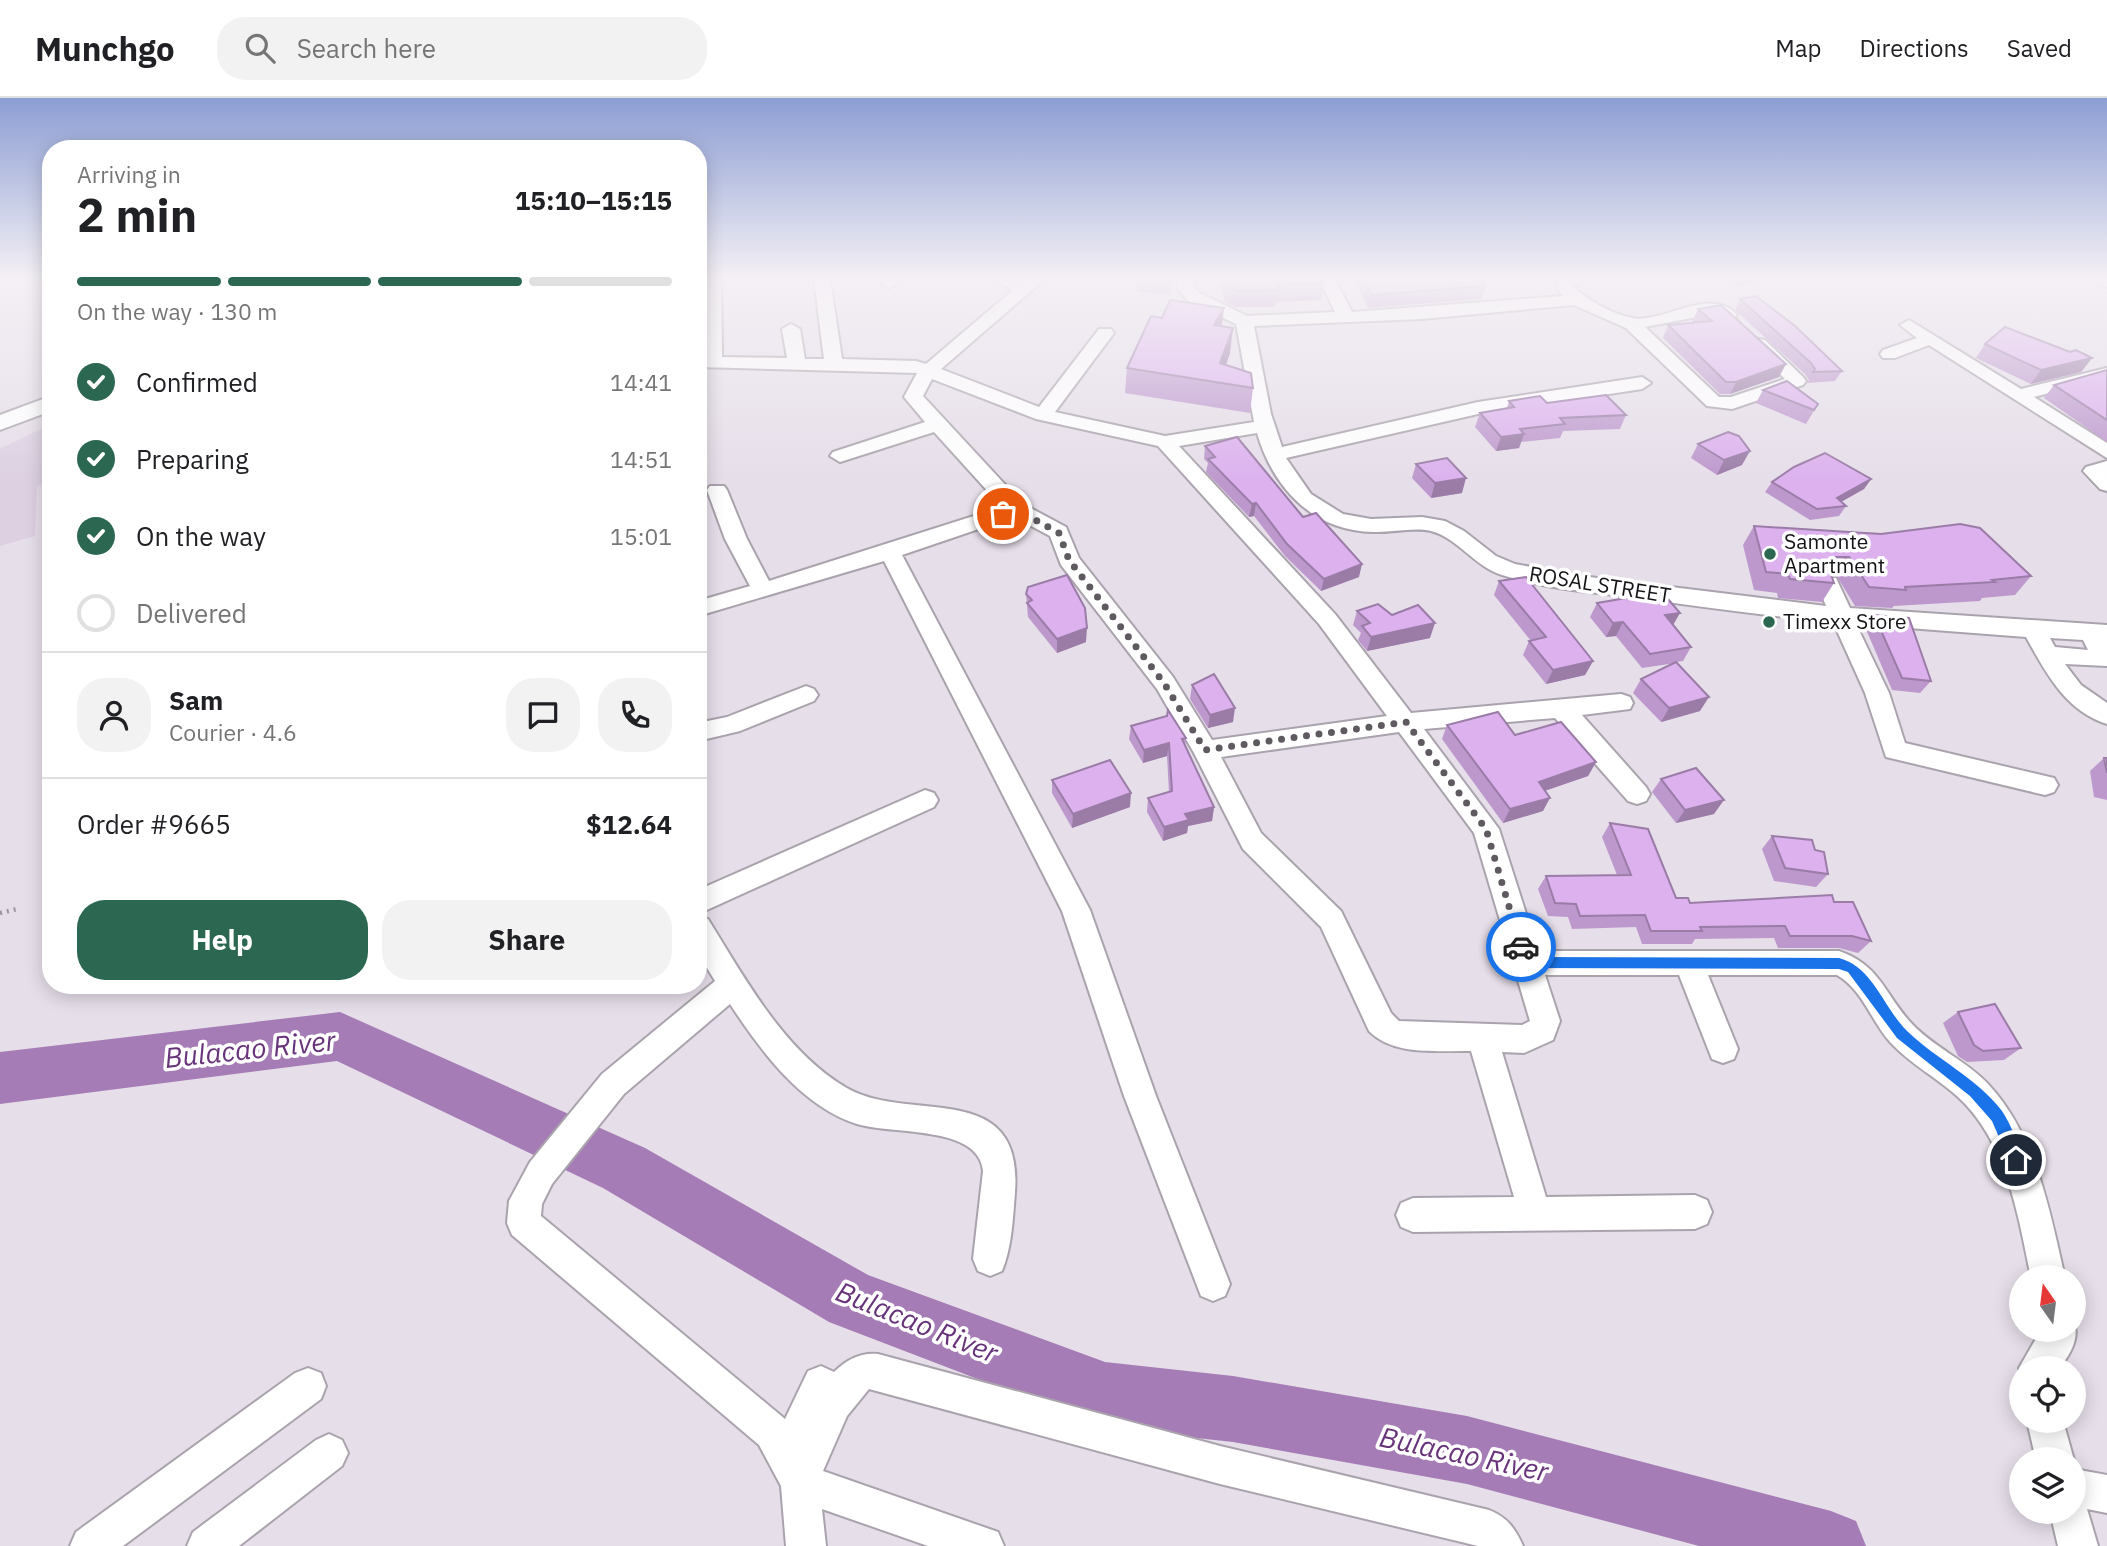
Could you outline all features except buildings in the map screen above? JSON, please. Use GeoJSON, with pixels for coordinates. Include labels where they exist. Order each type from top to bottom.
{"type":"FeatureCollection","features":[{"type":"Feature","properties":{"kind":"main road"},"geometry":{"type":"LineString","coordinates":[[5,423],[42,407]]}},
{"type":"Feature","properties":{"kind":"street"},"geometry":{"type":"LineString","coordinates":[[794,347],[797,364]]}},
{"type":"Feature","properties":{"kind":"street"},"geometry":{"type":"LineString","coordinates":[[831,347],[834,365]]}},
{"type":"Feature","properties":{"kind":"street"},"geometry":{"type":"LineString","coordinates":[[957,347],[927,372],[913,397],[1016,509],[1059,533],[1069,560],[1164,683],[1205,750],[1252,841],[1331,919],[1380,1022],[1390,1032],[1404,1036],[1524,1039],[1542,1030],[1545,1021],[1486,829],[1326,619],[1165,442]]}},
{"type":"Feature","properties":{"kind":"street"},"geometry":{"type":"LineString","coordinates":[[1043,415],[1095,347]]}},
{"type":"Feature","properties":{"kind":"street","name":"ROSAL STREET"},"geometry":{"type":"LineString","coordinates":[[1249,347],[1264,426],[1276,454],[1302,497],[1323,514],[1343,522],[1370,527],[1436,526],[1453,533],[1485,562],[1549,579],[1844,618],[2099,633]]}},
{"type":"Feature","properties":{"kind":"street"},"geometry":{"type":"LineString","coordinates":[[1656,347],[1714,402],[1732,403],[1797,382],[1760,347]]}},
{"type":"Feature","properties":{"kind":"street"},"geometry":{"type":"LineString","coordinates":[[1889,354],[1909,347]]}},
{"type":"Feature","properties":{"kind":"street"},"geometry":{"type":"LineString","coordinates":[[1941,347],[2107,452]]}},
{"type":"Feature","properties":{"kind":"street"},"geometry":{"type":"LineString","coordinates":[[707,362],[916,366],[1043,415],[1165,442],[1264,426]]}},
{"type":"Feature","properties":{"kind":"street"},"geometry":{"type":"LineString","coordinates":[[2018,396],[2107,373]]}},
{"type":"Feature","properties":{"kind":"street"},"geometry":{"type":"LineString","coordinates":[[1276,454],[1478,408],[1642,383]]}},
{"type":"Feature","properties":{"kind":"street"},"geometry":{"type":"LineString","coordinates":[[840,456],[938,424]]}},
{"type":"Feature","properties":{"kind":"street"},"geometry":{"type":"LineString","coordinates":[[2107,467],[2093,471],[2107,485]]}},
{"type":"Feature","properties":{"kind":"street"},"geometry":{"type":"LineString","coordinates":[[717,490],[736,539],[762,589]]}},
{"type":"Feature","properties":{"kind":"street"},"geometry":{"type":"LineString","coordinates":[[707,605],[890,552],[1016,509]]}},
{"type":"Feature","properties":{"kind":"street"},"geometry":{"type":"LineString","coordinates":[[890,552],[1076,910],[1140,1096],[1213,1284]]}},
{"type":"Feature","properties":{"kind":"street"},"geometry":{"type":"LineString","coordinates":[[1536,555],[1549,579]]}},
{"type":"Feature","properties":{"kind":"street"},"geometry":{"type":"LineString","coordinates":[[1828,583],[1866,675],[1877,693],[1895,750],[2045,785]]}},
{"type":"Feature","properties":{"kind":"street"},"geometry":{"type":"LineString","coordinates":[[2033,629],[2047,655],[2073,691],[2107,715]]}},
{"type":"Feature","properties":{"kind":"street"},"geometry":{"type":"LineString","coordinates":[[2047,655],[2104,659],[2099,633]]}},
{"type":"Feature","properties":{"kind":"street"},"geometry":{"type":"LineString","coordinates":[[707,730],[731,725],[806,695]]}},
{"type":"Feature","properties":{"kind":"street"},"geometry":{"type":"LineString","coordinates":[[1205,750],[1406,722],[1621,703]]}},
{"type":"Feature","properties":{"kind":"street"},"geometry":{"type":"LineString","coordinates":[[1562,709],[1637,794]]}},
{"type":"Feature","properties":{"kind":"street"},"geometry":{"type":"LineString","coordinates":[[707,899],[925,800]]}},
{"type":"Feature","properties":{"kind":"street"},"geometry":{"type":"LineString","coordinates":[[707,942],[733,984],[778,1045],[818,1085],[855,1109],[970,1128],[995,1147],[999,1163],[990,1259]]}},
{"type":"Feature","properties":{"kind":"street"},"geometry":{"type":"LineString","coordinates":[[1526,962],[1839,964],[1853,967],[1902,1034],[1975,1092],[1997,1116],[2012,1148],[2045,1265]]}},
{"type":"Feature","properties":{"kind":"street"},"geometry":{"type":"LineString","coordinates":[[1688,962],[1723,1049]]}},
{"type":"Feature","properties":{"kind":"street"},"geometry":{"type":"LineString","coordinates":[[733,984],[613,1084],[541,1173],[526,1201],[524,1223],[772,1432],[793,1469],[806,1546]]}},
{"type":"Feature","properties":{"kind":"street"},"geometry":{"type":"LineString","coordinates":[[1483,1039],[1535,1214]]}},
{"type":"Feature","properties":{"kind":"street"},"geometry":{"type":"LineString","coordinates":[[1413,1215],[1695,1212]]}},
{"type":"Feature","properties":{"kind":"street"},"geometry":{"type":"LineString","coordinates":[[793,1469],[813,1443],[848,1384],[856,1375],[867,1371],[1220,1465],[1489,1529],[1503,1546]]}},
{"type":"Feature","properties":{"kind":"street"},"geometry":{"type":"LineString","coordinates":[[793,1469],[821,1384]]}},
{"type":"Feature","properties":{"kind":"street"},"geometry":{"type":"LineString","coordinates":[[90,1546],[308,1386]]}},
{"type":"Feature","properties":{"kind":"street"},"geometry":{"type":"LineString","coordinates":[[207,1546],[329,1452]]}},
{"type":"Feature","properties":{"kind":"street"},"geometry":{"type":"LineString","coordinates":[[793,1469],[984,1546]]}},
{"type":"Feature","properties":{"kind":"street"},"geometry":{"type":"LineString","coordinates":[[2086,1490],[2107,1494]]}},
{"type":"Feature","properties":{"kind":"street"},"geometry":{"type":"LineString","coordinates":[[2072,1524],[2078,1546]]}},
{"type":"Feature","properties":{"kind":"path"},"geometry":{"type":"LineString","coordinates":[[0,914],[17,909]]}},
{"type":"Feature","properties":{"kind":"shaded area"},"geometry":{"type":"Polygon","coordinates":[[[42,428],[42,484],[37,486],[35,536],[0,546],[0,449],[42,428]]]}},
{"type":"Feature","properties":{"kind":"waterway","name":"Bulacao River"},"geometry":{"type":"LineString","coordinates":[[0,1078],[340,1036],[624,1168],[851,1300],[1105,1395],[1233,1409],[1467,1450],[1831,1546]]}},
{"type":"Feature","properties":{"kind":"way so far"},"geometry":{"type":"LineString","coordinates":[[1003,514],[1016,509],[1048,524],[1059,533],[1065,542],[1069,560],[1164,683],[1205,750],[1406,722],[1486,829],[1521,947]]}},
{"type":"Feature","properties":{"kind":"place","name":"Samonte Apartment"},"geometry":{"type":"Point","coordinates":[1770,554]}},
{"type":"Feature","properties":{"kind":"place","name":"Timexx Store"},"geometry":{"type":"Point","coordinates":[1769,622]}},
{"type":"Feature","properties":{"kind":"route"},"geometry":{"type":"LineString","coordinates":[[1521,947],[1526,962],[1839,964],[1853,967],[1902,1034],[1975,1092],[1997,1116],[2008,1135],[2016,1160]]}}]}
